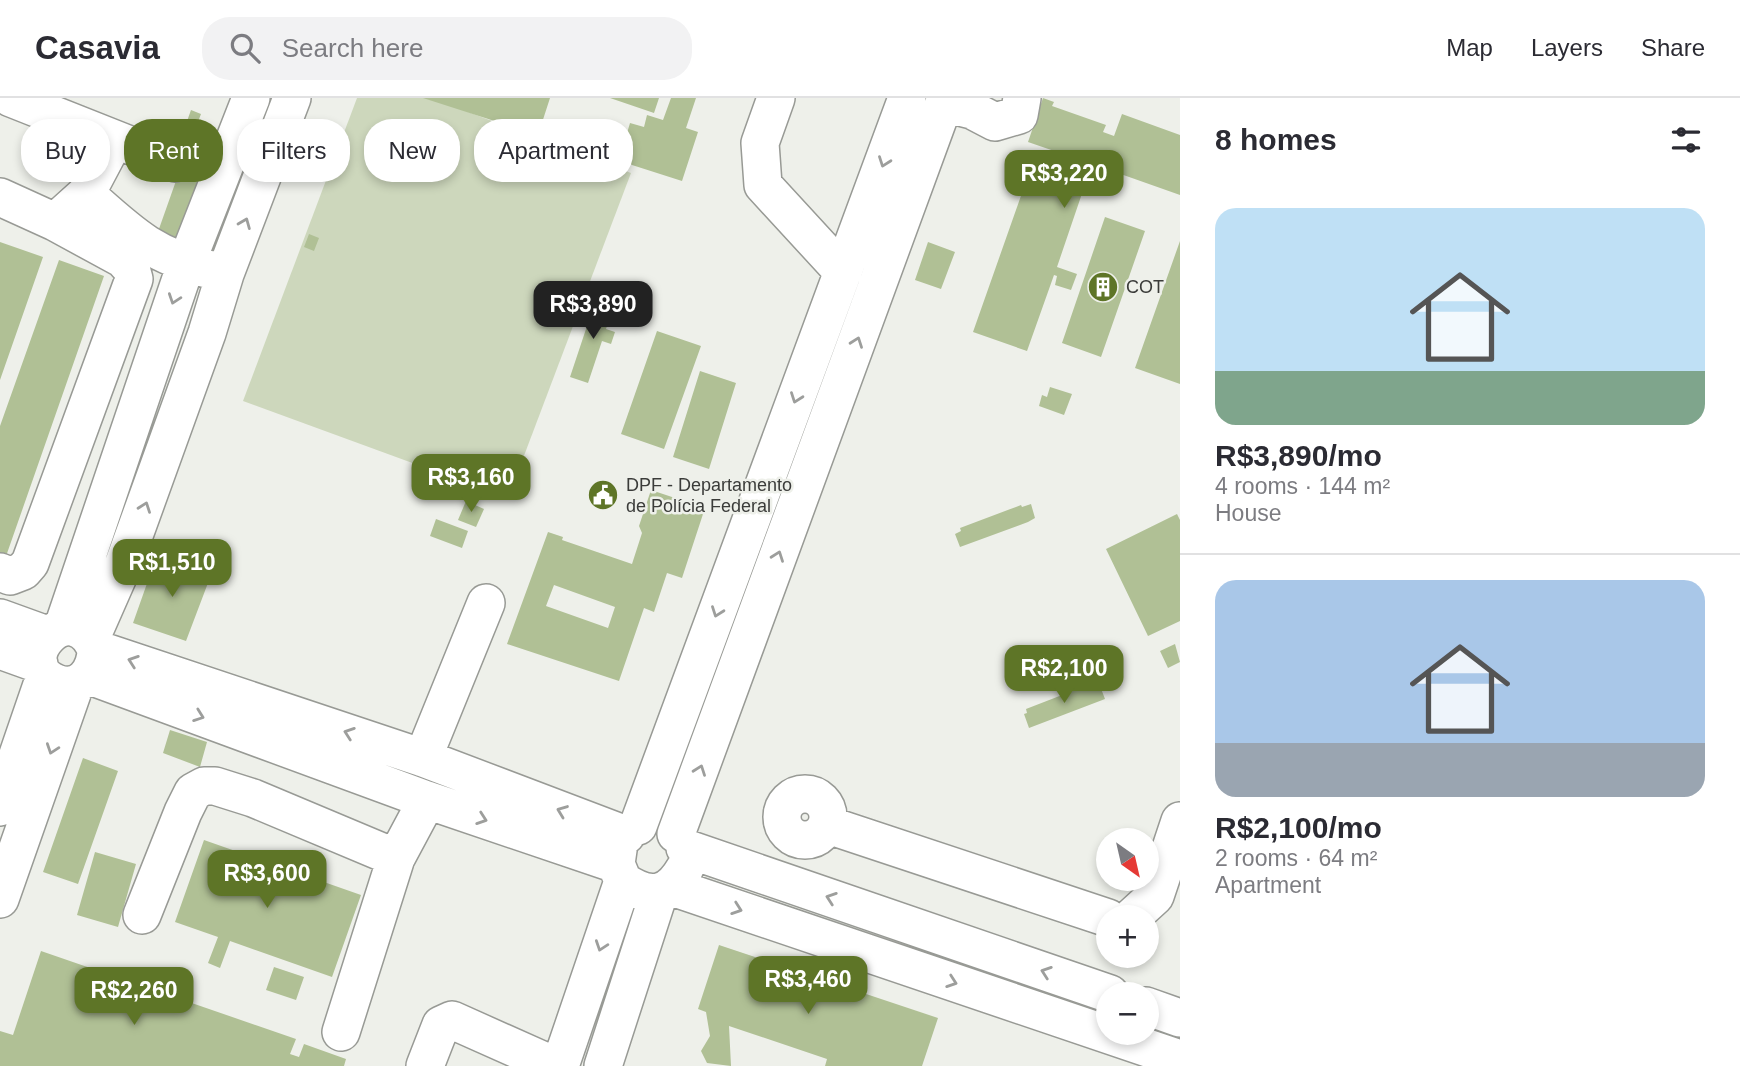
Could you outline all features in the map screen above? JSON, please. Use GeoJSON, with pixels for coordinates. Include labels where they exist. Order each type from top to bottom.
{"type":"FeatureCollection","features":[{"type":"Feature","properties":{"kind":"lane"},"geometry":{"type":"LineString","coordinates":[[11,98],[124,145]]}},
{"type":"Feature","properties":{"kind":"lane"},"geometry":{"type":"LineString","coordinates":[[0,899],[68,656],[186,264],[251,98]]}},
{"type":"Feature","properties":{"kind":"lane"},"geometry":{"type":"LineString","coordinates":[[0,807],[68,656],[124,563],[207,333],[225,274],[292,98]]}},
{"type":"Feature","properties":{"kind":"lane"},"geometry":{"type":"LineString","coordinates":[[776,98],[760,142],[763,185],[843,272]]}},
{"type":"Feature","properties":{"kind":"lane"},"geometry":{"type":"LineString","coordinates":[[425,1066],[442,1025],[452,1020],[557,1066],[626,852],[907,98]]}},
{"type":"Feature","properties":{"kind":"lane"},"geometry":{"type":"LineString","coordinates":[[603,1066],[666,890],[685,869],[680,841],[945,100],[995,122],[1020,115],[1022,98]]}},
{"type":"Feature","properties":{"kind":"lane"},"geometry":{"type":"LineString","coordinates":[[55,222],[86,194],[114,141]]}},
{"type":"Feature","properties":{"kind":"lane"},"geometry":{"type":"LineString","coordinates":[[86,194],[142,244],[186,264],[225,274]]}},
{"type":"Feature","properties":{"kind":"lane"},"geometry":{"type":"LineString","coordinates":[[0,197],[55,222],[123,259],[131,268],[134,279],[30,563],[23,571],[10,576],[0,572]]}},
{"type":"Feature","properties":{"kind":"lane"},"geometry":{"type":"LineString","coordinates":[[423,758],[486,603]]}},
{"type":"Feature","properties":{"kind":"lane"},"geometry":{"type":"LineString","coordinates":[[0,618],[68,656],[427,800],[626,852]]}},
{"type":"Feature","properties":{"kind":"lane"},"geometry":{"type":"LineString","coordinates":[[0,650],[68,656],[423,758],[626,852],[640,892],[666,890],[1180,1059]]}},
{"type":"Feature","properties":{"kind":"lane"},"geometry":{"type":"LineString","coordinates":[[142,915],[183,812],[193,792],[204,786],[215,786],[253,797],[396,858]]}},
{"type":"Feature","properties":{"kind":"lane"},"geometry":{"type":"LineString","coordinates":[[341,1032],[396,858],[427,800]]}},
{"type":"Feature","properties":{"kind":"lane"},"geometry":{"type":"LineString","coordinates":[[1146,905],[1156,896],[1180,821]]}},
{"type":"Feature","properties":{"kind":"lane"},"geometry":{"type":"LineString","coordinates":[[626,852],[656,823],[680,841],[1096,989]]}},
{"type":"Feature","properties":{"kind":"lane"},"geometry":{"type":"LineString","coordinates":[[828,825],[1096,914]]}},
{"type":"Feature","properties":{"kind":"lane"},"geometry":{"type":"LineString","coordinates":[[1159,1011],[1180,1018]]}},
{"type":"Feature","properties":{"kind":"green space"},"geometry":{"type":"Polygon","coordinates":[[[357,98],[431,98],[487,119],[474,119],[474,182],[628,182],[508,498],[243,401],[325,182],[350,182],[349,119],[357,98]]]}},
{"type":"Feature","properties":{"kind":"building"},"geometry":{"type":"Polygon","coordinates":[[[423,98],[550,98],[543,119],[488,119],[423,98]]]}},
{"type":"Feature","properties":{"kind":"building"},"geometry":{"type":"Polygon","coordinates":[[[610,98],[659,98],[654,113],[610,98]]]}},
{"type":"Feature","properties":{"kind":"building"},"geometry":{"type":"Polygon","coordinates":[[[671,98],[696,98],[686,128],[698,132],[682,181],[633,165],[633,124],[644,127],[647,115],[663,120],[671,98]]]}},
{"type":"Feature","properties":{"kind":"building"},"geometry":{"type":"Polygon","coordinates":[[[1043,98],[1054,102],[1052,106],[1106,125],[1103,132],[1114,136],[1122,114],[1180,135],[1180,195],[1098,166],[1097,172],[1090,170],[1057,267],[1077,274],[1071,290],[1055,285],[1057,276],[1054,275],[1027,351],[973,332],[1035,156],[1057,164],[1060,153],[1028,142],[1043,98]]]}},
{"type":"Feature","properties":{"kind":"building"},"geometry":{"type":"Polygon","coordinates":[[[191,110],[201,114],[199,119],[188,119],[191,110]]]}},
{"type":"Feature","properties":{"kind":"building"},"geometry":{"type":"Polygon","coordinates":[[[176,182],[207,182],[182,253],[154,243],[176,182]]]}},
{"type":"Feature","properties":{"kind":"building","name":"COT"},"geometry":{"type":"Polygon","coordinates":[[[1105,217],[1145,231],[1101,357],[1062,343],[1105,217]]]}},
{"type":"Feature","properties":{"kind":"building"},"geometry":{"type":"Polygon","coordinates":[[[309,234],[319,238],[314,251],[304,247],[309,234]]]}},
{"type":"Feature","properties":{"kind":"building"},"geometry":{"type":"Polygon","coordinates":[[[1180,241],[1180,384],[1135,368],[1180,241]]]}},
{"type":"Feature","properties":{"kind":"building"},"geometry":{"type":"Polygon","coordinates":[[[0,242],[43,257],[0,380],[0,242]]]}},
{"type":"Feature","properties":{"kind":"building"},"geometry":{"type":"Polygon","coordinates":[[[928,242],[955,252],[941,289],[915,280],[928,242]]]}},
{"type":"Feature","properties":{"kind":"building"},"geometry":{"type":"Polygon","coordinates":[[[59,260],[104,276],[4,562],[0,561],[0,426],[59,260]]]}},
{"type":"Feature","properties":{"kind":"building"},"geometry":{"type":"Polygon","coordinates":[[[596,299],[614,305],[606,329],[615,332],[611,344],[602,341],[588,383],[570,377],[596,299]]]}},
{"type":"Feature","properties":{"kind":"building"},"geometry":{"type":"Polygon","coordinates":[[[657,331],[701,346],[664,449],[621,434],[657,331]]]}},
{"type":"Feature","properties":{"kind":"building"},"geometry":{"type":"Polygon","coordinates":[[[700,371],[736,383],[709,469],[673,457],[700,371]]]}},
{"type":"Feature","properties":{"kind":"building"},"geometry":{"type":"Polygon","coordinates":[[[1050,387],[1072,394],[1064,415],[1039,406],[1042,395],[1047,397],[1050,387]]]}},
{"type":"Feature","properties":{"kind":"building"},"geometry":{"type":"Polygon","coordinates":[[[651,490],[705,508],[682,578],[667,573],[654,612],[644,608],[619,681],[507,644],[548,532],[563,537],[562,540],[632,564],[642,533],[639,526],[651,490]],[[554,585],[546,606],[608,628],[615,607],[554,585]]]}},
{"type":"Feature","properties":{"kind":"building"},"geometry":{"type":"Polygon","coordinates":[[[466,501],[484,509],[476,527],[458,520],[466,501]]]}},
{"type":"Feature","properties":{"kind":"building"},"geometry":{"type":"Polygon","coordinates":[[[1031,504],[1035,518],[960,547],[955,534],[961,531],[960,528],[1021,505],[1031,504]]]}},
{"type":"Feature","properties":{"kind":"building"},"geometry":{"type":"Polygon","coordinates":[[[1177,514],[1180,520],[1180,621],[1148,636],[1106,549],[1177,514]]]}},
{"type":"Feature","properties":{"kind":"building"},"geometry":{"type":"Polygon","coordinates":[[[436,519],[468,531],[462,548],[430,536],[436,519]]]}},
{"type":"Feature","properties":{"kind":"building"},"geometry":{"type":"Polygon","coordinates":[[[156,558],[211,575],[186,641],[133,623],[156,558]]]}},
{"type":"Feature","properties":{"kind":"building"},"geometry":{"type":"Polygon","coordinates":[[[1175,644],[1180,662],[1168,668],[1160,651],[1175,644]]]}},
{"type":"Feature","properties":{"kind":"building"},"geometry":{"type":"Polygon","coordinates":[[[1093,683],[1095,687],[1100,686],[1105,699],[1029,728],[1024,714],[1027,713],[1026,709],[1093,683]]]}},
{"type":"Feature","properties":{"kind":"building"},"geometry":{"type":"Polygon","coordinates":[[[170,730],[207,742],[200,767],[163,753],[170,730]]]}},
{"type":"Feature","properties":{"kind":"building"},"geometry":{"type":"Polygon","coordinates":[[[83,758],[118,771],[78,884],[43,872],[83,758]]]}},
{"type":"Feature","properties":{"kind":"building"},"geometry":{"type":"Polygon","coordinates":[[[204,840],[361,895],[332,977],[230,941],[220,968],[208,963],[218,937],[175,922],[204,840]]]}},
{"type":"Feature","properties":{"kind":"building"},"geometry":{"type":"Polygon","coordinates":[[[95,852],[136,864],[118,927],[77,915],[95,852]]]}},
{"type":"Feature","properties":{"kind":"building"},"geometry":{"type":"Polygon","coordinates":[[[719,945],[938,1018],[922,1066],[825,1066],[827,1059],[729,1026],[731,1066],[707,1063],[701,1051],[710,1036],[706,1012],[698,1009],[719,945]]]}},
{"type":"Feature","properties":{"kind":"building"},"geometry":{"type":"Polygon","coordinates":[[[41,951],[296,1039],[290,1054],[299,1057],[304,1044],[346,1059],[344,1066],[0,1066],[0,1031],[13,1035],[41,951]]]}},
{"type":"Feature","properties":{"kind":"building"},"geometry":{"type":"Polygon","coordinates":[[[274,967],[304,977],[296,1000],[266,990],[274,967]]]}},
{"type":"Feature","properties":{"kind":"place","name":"COT"},"geometry":{"type":"Point","coordinates":[1103,287]}},
{"type":"Feature","properties":{"kind":"place","name":"DPF - Departamento de Polícia Federal"},"geometry":{"type":"Point","coordinates":[603,495]}}]}
